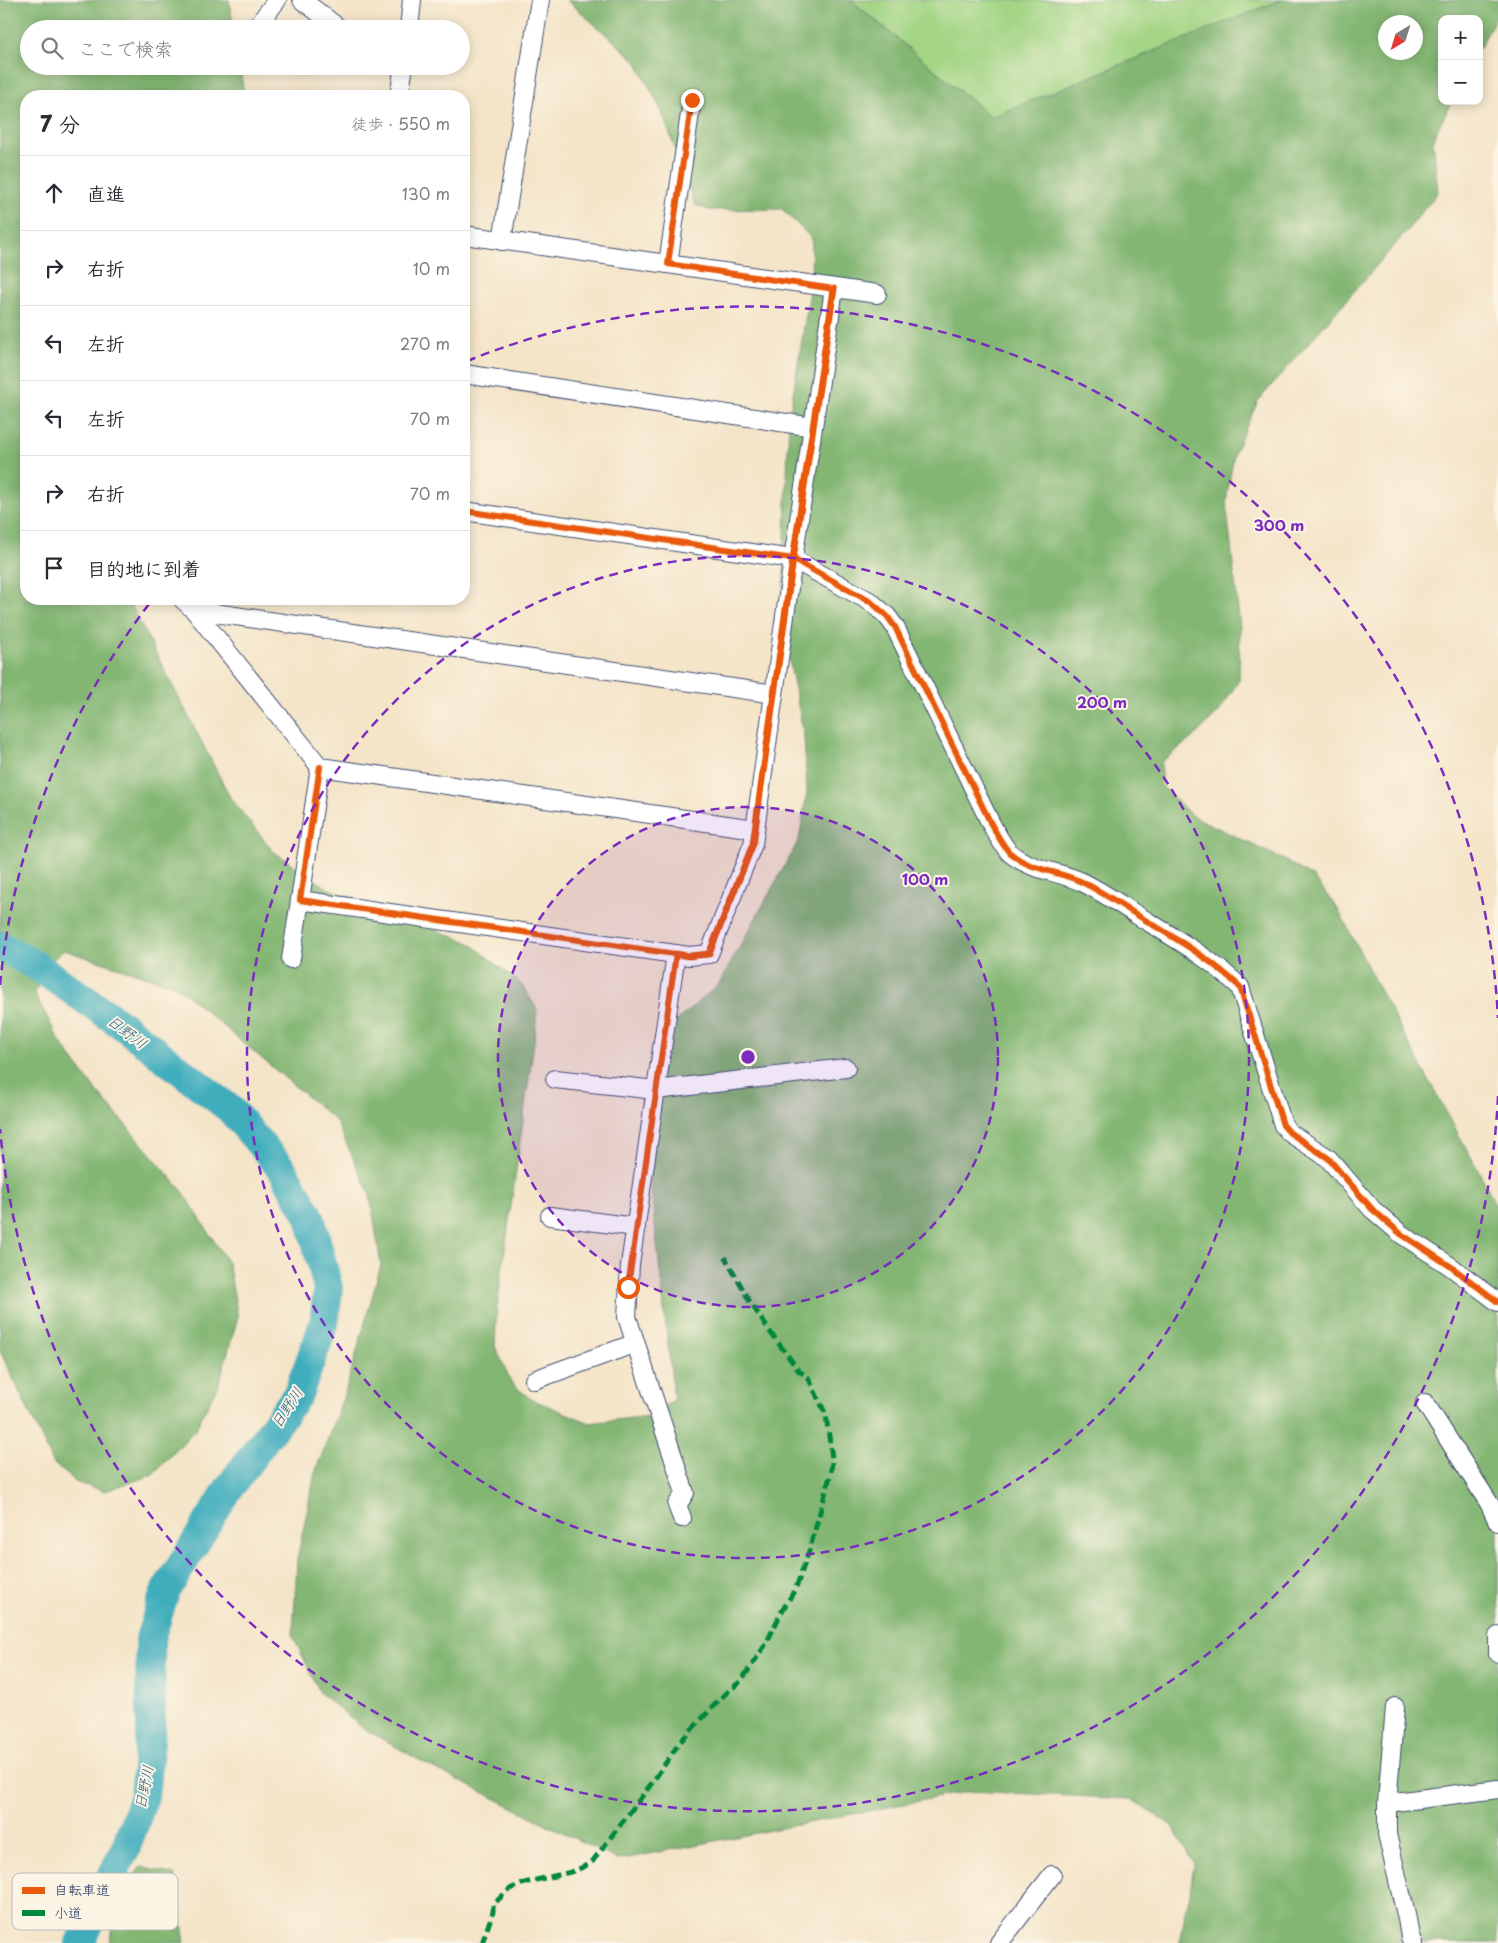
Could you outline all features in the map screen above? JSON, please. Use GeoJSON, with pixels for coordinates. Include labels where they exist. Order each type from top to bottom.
{"type":"FeatureCollection","features":[{"type":"Feature","properties":{"kind":"street"},"geometry":{"type":"LineString","coordinates":[[262,20],[277,0]]}},
{"type":"Feature","properties":{"kind":"street"},"geometry":{"type":"LineString","coordinates":[[302,0],[328,20]]}},
{"type":"Feature","properties":{"kind":"street"},"geometry":{"type":"LineString","coordinates":[[410,20],[412,0]]}},
{"type":"Feature","properties":{"kind":"street"},"geometry":{"type":"LineString","coordinates":[[502,241],[540,0]]}},
{"type":"Feature","properties":{"kind":"street"},"geometry":{"type":"LineString","coordinates":[[398,75],[399,90]]}},
{"type":"Feature","properties":{"kind":"street"},"geometry":{"type":"LineString","coordinates":[[668,264],[692,100]]}},
{"type":"Feature","properties":{"kind":"street"},"geometry":{"type":"LineString","coordinates":[[470,236],[877,294]]}},
{"type":"Feature","properties":{"kind":"street"},"geometry":{"type":"LineString","coordinates":[[300,900],[689,956],[709,954],[753,844],[793,559],[834,289]]}},
{"type":"Feature","properties":{"kind":"street"},"geometry":{"type":"LineString","coordinates":[[470,375],[813,427]]}},
{"type":"Feature","properties":{"kind":"street"},"geometry":{"type":"LineString","coordinates":[[470,512],[793,559],[871,602],[888,616],[912,659],[991,824],[1009,852],[1033,867],[1051,870],[1084,882],[1173,937],[1228,975],[1240,988],[1282,1125],[1290,1133],[1328,1158],[1372,1209],[1401,1234],[1450,1266],[1498,1302]]}},
{"type":"Feature","properties":{"kind":"street"},"geometry":{"type":"LineString","coordinates":[[189,605],[320,767],[755,829]]}},
{"type":"Feature","properties":{"kind":"street"},"geometry":{"type":"LineString","coordinates":[[195,605],[774,694]]}},
{"type":"Feature","properties":{"kind":"street"},"geometry":{"type":"LineString","coordinates":[[291,959],[320,767]]}},
{"type":"Feature","properties":{"kind":"street"},"geometry":{"type":"LineString","coordinates":[[676,954],[636,1226],[628,1287],[627,1317],[685,1493],[678,1505],[682,1518]]}},
{"type":"Feature","properties":{"kind":"street"},"geometry":{"type":"LineString","coordinates":[[556,1079],[656,1090],[846,1068]]}},
{"type":"Feature","properties":{"kind":"street"},"geometry":{"type":"LineString","coordinates":[[550,1216],[636,1226]]}},
{"type":"Feature","properties":{"kind":"street"},"geometry":{"type":"LineString","coordinates":[[534,1380],[636,1343]]}},
{"type":"Feature","properties":{"kind":"street"},"geometry":{"type":"LineString","coordinates":[[1425,1403],[1489,1503],[1498,1522]]}},
{"type":"Feature","properties":{"kind":"street"},"geometry":{"type":"LineString","coordinates":[[1498,1636],[1498,1653]]}},
{"type":"Feature","properties":{"kind":"street"},"geometry":{"type":"LineString","coordinates":[[1395,1707],[1386,1803],[1387,1834],[1410,1937],[1413,1943]]}},
{"type":"Feature","properties":{"kind":"street"},"geometry":{"type":"LineString","coordinates":[[1386,1803],[1498,1789]]}},
{"type":"Feature","properties":{"kind":"street"},"geometry":{"type":"LineString","coordinates":[[998,1943],[1052,1875]]}},
{"type":"Feature","properties":{"kind":"green space"},"geometry":{"type":"Polygon","coordinates":[[[0,0],[229,0],[232,20],[20,20],[20,75],[241,75],[243,90],[20,90],[20,605],[131,605],[231,799],[273,851],[327,888],[470,943],[521,984],[537,1009],[497,1306],[495,1346],[512,1384],[531,1399],[590,1423],[649,1416],[674,1400],[641,1097],[658,1037],[719,984],[799,840],[807,793],[804,736],[782,622],[789,418],[811,285],[812,239],[782,209],[709,210],[695,205],[662,112],[636,61],[567,0],[851,0],[991,117],[1281,0],[1498,0],[1498,13],[1483,41],[1483,15],[1438,15],[1438,105],[1450,105],[1433,139],[1438,192],[1406,232],[1258,401],[1234,454],[1226,501],[1240,627],[1239,680],[1219,712],[1192,738],[1161,762],[1161,785],[1191,815],[1286,861],[1314,878],[1338,909],[1498,1210],[1498,1943],[1179,1943],[1190,1893],[1194,1863],[1171,1825],[1131,1799],[970,1791],[618,1860],[428,1765],[363,1728],[320,1693],[293,1636],[297,1559],[315,1473],[346,1390],[381,1265],[370,1195],[336,1121],[176,986],[64,950],[44,967],[35,994],[59,1040],[94,1088],[184,1193],[228,1263],[238,1317],[219,1383],[195,1430],[152,1475],[105,1491],[78,1483],[54,1464],[0,1351],[0,0]]]}},
{"type":"Feature","properties":{"kind":"green space"},"geometry":{"type":"Polygon","coordinates":[[[851,0],[1281,0],[991,117],[851,0]]]}},
{"type":"Feature","properties":{"kind":"green space"},"geometry":{"type":"Polygon","coordinates":[[[141,1867],[166,1873],[136,1873],[141,1867]]]}},
{"type":"Feature","properties":{"kind":"green space"},"geometry":{"type":"Polygon","coordinates":[[[178,1895],[185,1943],[109,1943],[112,1930],[178,1930],[178,1895]]]}},
{"type":"Feature","properties":{"kind":"waterway","name":"日野川"},"geometry":{"type":"LineString","coordinates":[[0,946],[38,967],[122,1025],[230,1109],[282,1169],[310,1217],[328,1288],[324,1324],[298,1394],[229,1488],[165,1592],[150,1639],[151,1731],[144,1796],[126,1847],[114,1873]]}},
{"type":"Feature","properties":{"kind":"waterway","name":"日野川"},"geometry":{"type":"LineString","coordinates":[[80,1943],[86,1930]]}},
{"type":"Feature","properties":{"kind":"marked path"},"geometry":{"type":"LineString","coordinates":[[482,1943],[493,1912],[493,1904],[509,1890],[524,1883],[574,1871],[592,1862],[652,1783],[680,1742],[724,1695],[741,1681],[766,1644],[796,1588],[809,1551],[831,1473],[832,1458],[826,1415],[808,1377],[799,1371],[771,1333],[750,1302],[725,1257]]}},
{"type":"Feature","properties":{"kind":"cycle path"},"geometry":{"type":"LineString","coordinates":[[320,767],[300,900],[689,956],[709,954],[753,844],[793,559],[834,289]]}},
{"type":"Feature","properties":{"kind":"cycle path"},"geometry":{"type":"LineString","coordinates":[[470,512],[793,559],[871,602],[887,616],[895,627],[991,824],[1007,850],[1027,864],[1075,879],[1104,894],[1191,948],[1240,987],[1283,1125],[1290,1133],[1328,1158],[1372,1209],[1401,1234],[1450,1266],[1498,1302]]}},
{"type":"Feature","properties":{"kind":"route"},"geometry":{"type":"LineString","coordinates":[[628,1287],[676,954],[689,956],[709,954],[753,844],[793,559],[834,289],[668,264],[692,100]]}}]}
